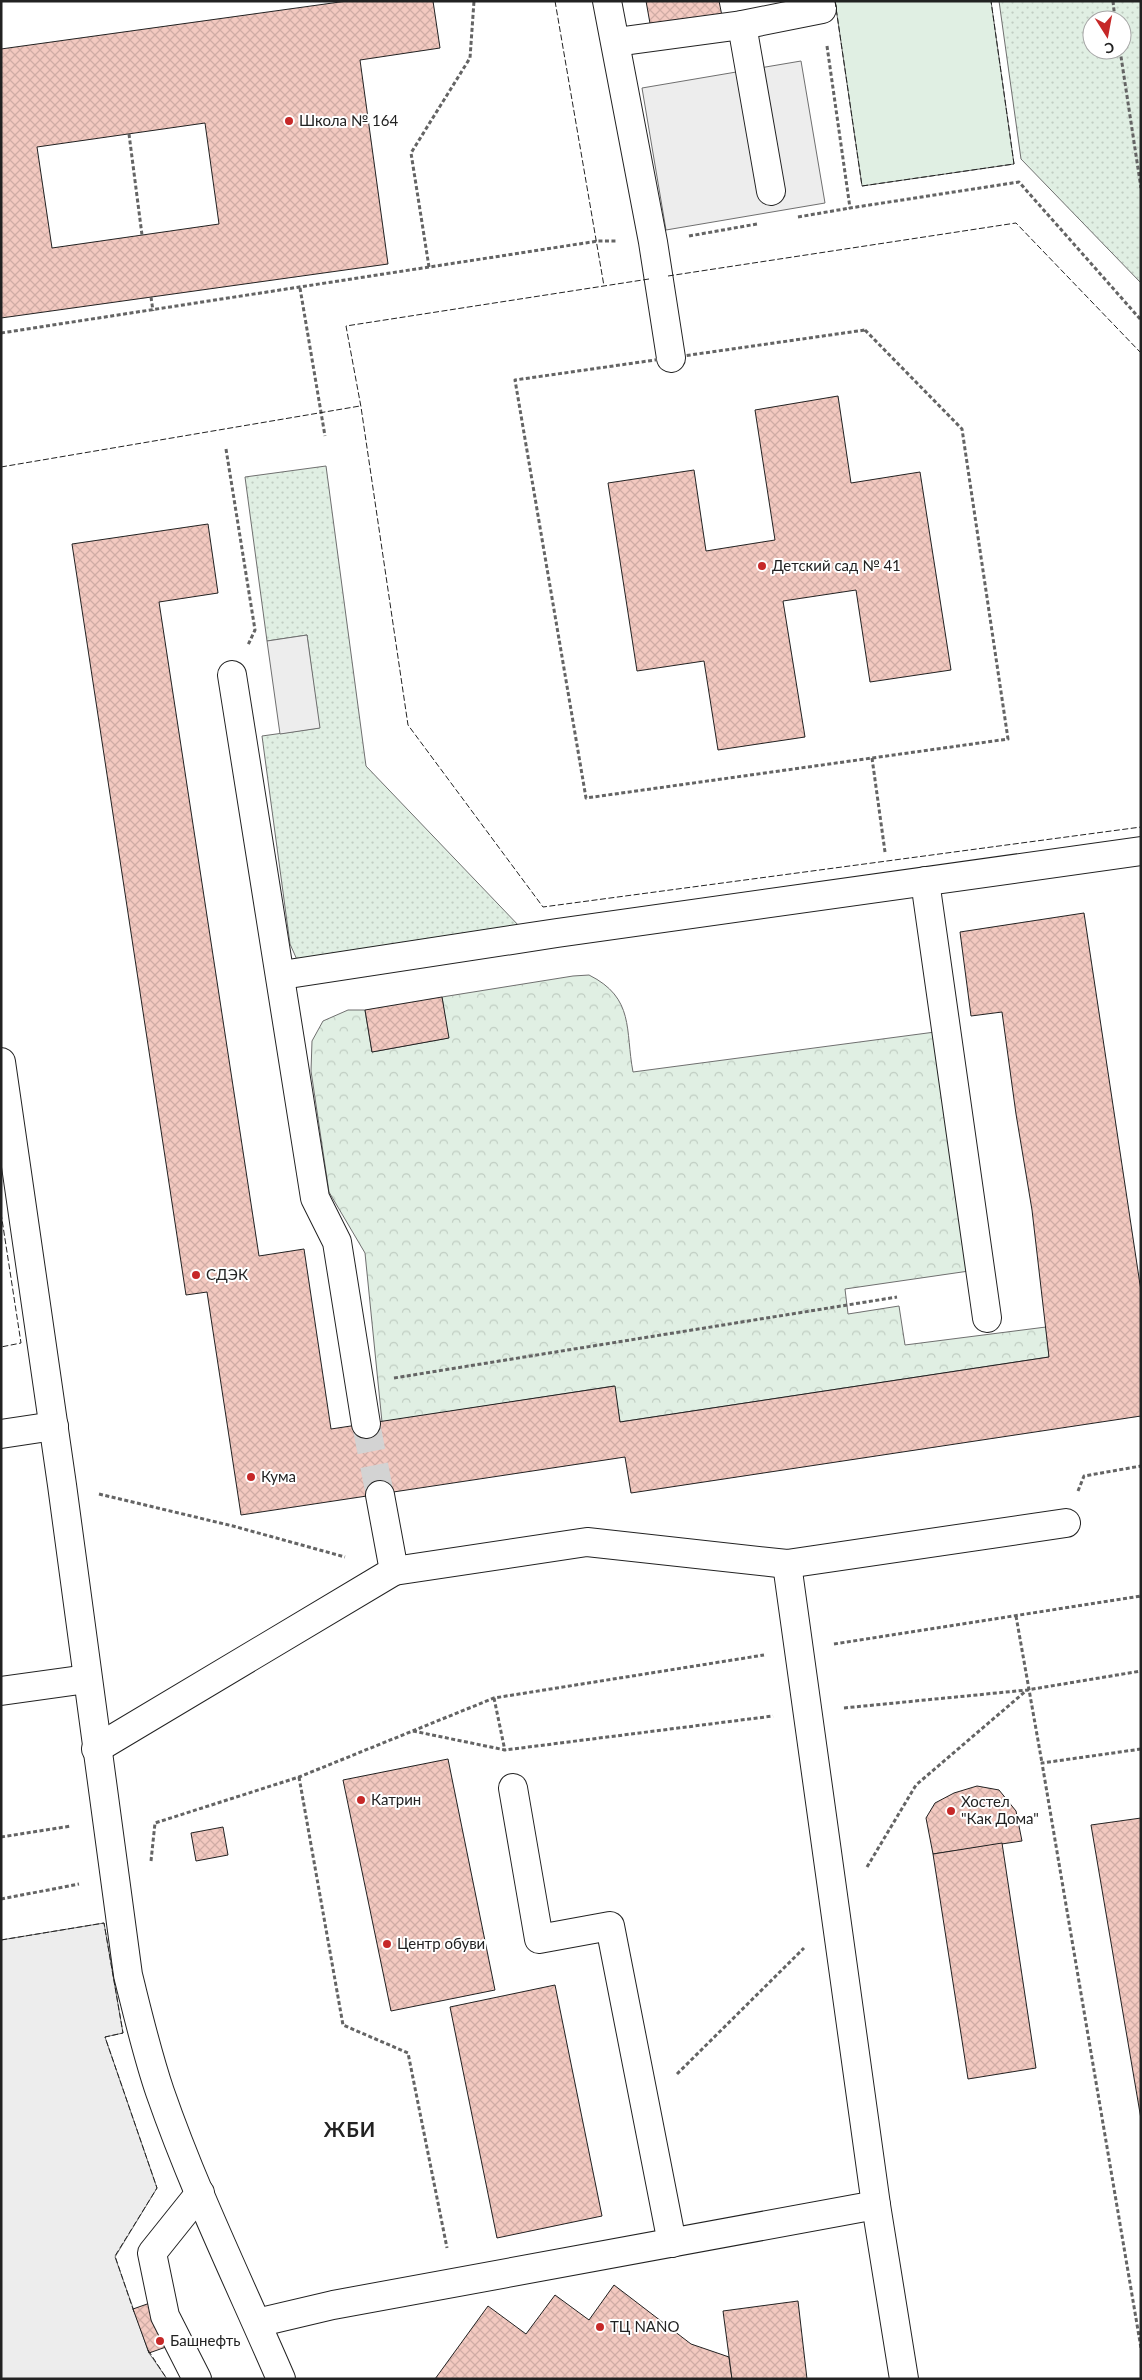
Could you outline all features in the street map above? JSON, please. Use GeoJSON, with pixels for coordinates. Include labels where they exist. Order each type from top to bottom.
{"type":"FeatureCollection","features":[{"type":"Feature","properties":{"kind":"lane"},"geometry":{"type":"LineString","coordinates":[[607,1],[652,242],[671,358]]}},
{"type":"Feature","properties":{"kind":"lane"},"geometry":{"type":"LineString","coordinates":[[616,42],[742,25],[821,5]]}},
{"type":"Feature","properties":{"kind":"lane"},"geometry":{"type":"LineString","coordinates":[[742,25],[771,191]]}},
{"type":"Feature","properties":{"kind":"lane"},"geometry":{"type":"LineString","coordinates":[[232,675],[282,976],[315,1198],[336,1242],[366,1424]]}},
{"type":"Feature","properties":{"kind":"lane"},"geometry":{"type":"LineString","coordinates":[[282,976],[557,933],[1141,851]]}},
{"type":"Feature","properties":{"kind":"lane"},"geometry":{"type":"LineString","coordinates":[[925,881],[987,1318]]}},
{"type":"Feature","properties":{"kind":"lane"},"geometry":{"type":"LineString","coordinates":[[1,1062],[54,1426],[128,1976],[139,2022],[160,2093],[200,2193],[281,2379]]}},
{"type":"Feature","properties":{"kind":"lane"},"geometry":{"type":"LineString","coordinates":[[1,1434],[54,1426]]}},
{"type":"Feature","properties":{"kind":"lane"},"geometry":{"type":"LineString","coordinates":[[380,1495],[394,1571]]}},
{"type":"Feature","properties":{"kind":"lane"},"geometry":{"type":"LineString","coordinates":[[96,1749],[394,1571],[587,1542],[787,1564],[1066,1523]]}},
{"type":"Feature","properties":{"kind":"lane"},"geometry":{"type":"LineString","coordinates":[[787,1564],[876,2205],[904,2379]]}},
{"type":"Feature","properties":{"kind":"lane"},"geometry":{"type":"LineString","coordinates":[[1,1691],[87,1679]]}},
{"type":"Feature","properties":{"kind":"lane"},"geometry":{"type":"LineString","coordinates":[[513,1788],[538,1939],[610,1926],[672,2243]]}},
{"type":"Feature","properties":{"kind":"lane"},"geometry":{"type":"LineString","coordinates":[[197,2379],[165,2316],[152,2254],[200,2193]]}},
{"type":"Feature","properties":{"kind":"lane"},"geometry":{"type":"LineString","coordinates":[[257,2323],[333,2305],[876,2205]]}},
{"type":"Feature","properties":{"kind":"path"},"geometry":{"type":"LineString","coordinates":[[429,267],[411,153],[470,58],[474,1]]}},
{"type":"Feature","properties":{"kind":"path"},"geometry":{"type":"LineString","coordinates":[[821,5],[850,208]]}},
{"type":"Feature","properties":{"kind":"path"},"geometry":{"type":"LineString","coordinates":[[1122,60],[1141,188]]}},
{"type":"Feature","properties":{"kind":"path"},"geometry":{"type":"LineString","coordinates":[[129,134],[142,235]]}},
{"type":"Feature","properties":{"kind":"path"},"geometry":{"type":"LineString","coordinates":[[794,218],[1019,182],[1141,320]]}},
{"type":"Feature","properties":{"kind":"path"},"geometry":{"type":"LineString","coordinates":[[1,333],[598,241],[652,242],[765,223]]}},
{"type":"Feature","properties":{"kind":"path"},"geometry":{"type":"LineString","coordinates":[[300,288],[325,436]]}},
{"type":"Feature","properties":{"kind":"path"},"geometry":{"type":"LineString","coordinates":[[151,297],[153,311]]}},
{"type":"Feature","properties":{"kind":"path"},"geometry":{"type":"LineString","coordinates":[[866,330],[962,429],[1008,739],[872,758],[586,798],[515,380],[866,330]]}},
{"type":"Feature","properties":{"kind":"path"},"geometry":{"type":"LineString","coordinates":[[226,449],[255,630],[232,675]]}},
{"type":"Feature","properties":{"kind":"path"},"geometry":{"type":"LineString","coordinates":[[872,758],[890,886]]}},
{"type":"Feature","properties":{"kind":"path"},"geometry":{"type":"LineString","coordinates":[[360,1384],[897,1297]]}},
{"type":"Feature","properties":{"kind":"path"},"geometry":{"type":"LineString","coordinates":[[1066,1523],[1084,1476],[1141,1466]]}},
{"type":"Feature","properties":{"kind":"path"},"geometry":{"type":"LineString","coordinates":[[62,1485],[233,1526],[394,1571]]}},
{"type":"Feature","properties":{"kind":"path"},"geometry":{"type":"LineString","coordinates":[[1,1899],[115,1877],[150,1873],[155,1822],[299,1777],[494,1698],[1141,1596]]}},
{"type":"Feature","properties":{"kind":"path"},"geometry":{"type":"LineString","coordinates":[[1016,1616],[1141,2348]]}},
{"type":"Feature","properties":{"kind":"path"},"geometry":{"type":"LineString","coordinates":[[494,1698],[513,1788]]}},
{"type":"Feature","properties":{"kind":"path"},"geometry":{"type":"LineString","coordinates":[[1042,1763],[1141,1749]]}},
{"type":"Feature","properties":{"kind":"path"},"geometry":{"type":"LineString","coordinates":[[299,1777],[343,2025],[408,2053],[454,2283]]}},
{"type":"Feature","properties":{"kind":"path"},"geometry":{"type":"LineString","coordinates":[[1,1838],[79,1824]]}},
{"type":"Feature","properties":{"kind":"green space"},"geometry":{"type":"Polygon","coordinates":[[[835,1],[991,1],[1014,164],[862,186],[835,1]]]}},
{"type":"Feature","properties":{"kind":"green space"},"geometry":{"type":"Polygon","coordinates":[[[999,1],[1141,1],[1141,283],[1021,159],[999,1]]]}},
{"type":"Feature","properties":{"kind":"green space"},"geometry":{"type":"Polygon","coordinates":[[[326,466],[366,766],[521,928],[298,962],[290,944],[262,736],[319,728],[307,635],[267,641],[245,477],[326,466]]]}},
{"type":"Feature","properties":{"kind":"green space"},"geometry":{"type":"Polygon","coordinates":[[[589,975],[604,984],[621,1005],[628,1029],[633,1072],[935,1032],[969,1271],[845,1289],[848,1314],[899,1306],[905,1345],[1046,1327],[1049,1357],[620,1422],[614,1386],[382,1422],[365,1253],[329,1192],[311,1071],[312,1041],[323,1021],[348,1010],[365,1010],[372,1052],[448,1038],[442,997],[589,975]]]}},
{"type":"Feature","properties":{"kind":"shaded area"},"geometry":{"type":"Polygon","coordinates":[[[801,61],[825,203],[666,230],[642,88],[801,61]]]}},
{"type":"Feature","properties":{"kind":"shaded area"},"geometry":{"type":"Polygon","coordinates":[[[307,635],[320,728],[280,734],[267,641],[307,635]]]}},
{"type":"Feature","properties":{"kind":"shaded area"},"geometry":{"type":"Polygon","coordinates":[[[104,1923],[123,2033],[105,2037],[157,2188],[115,2257],[149,2353],[167,2379],[1,2379],[1,1940],[104,1923]]]}},
{"type":"Feature","properties":{"kind":"building"},"geometry":{"type":"Polygon","coordinates":[[[347,1],[433,1],[440,48],[360,60],[388,264],[1,318],[1,49],[347,1]],[[205,123],[37,147],[52,248],[219,224],[205,123]]]}},
{"type":"Feature","properties":{"kind":"building"},"geometry":{"type":"Polygon","coordinates":[[[646,1],[719,1],[722,16],[651,29],[646,1]]]}},
{"type":"Feature","properties":{"kind":"building"},"geometry":{"type":"Polygon","coordinates":[[[838,396],[851,483],[920,472],[951,670],[870,682],[856,590],[783,601],[805,737],[718,750],[704,661],[637,671],[608,483],[694,470],[706,551],[775,540],[755,410],[838,396]]]}},
{"type":"Feature","properties":{"kind":"building"},"geometry":{"type":"Polygon","coordinates":[[[208,524],[218,593],[159,602],[259,1256],[304,1249],[331,1429],[615,1386],[620,1422],[1049,1357],[1032,1210],[1002,1012],[971,1016],[960,932],[1084,913],[1141,1291],[1141,1416],[631,1493],[625,1457],[241,1515],[207,1292],[186,1295],[72,544],[208,524]]]}},
{"type":"Feature","properties":{"kind":"building"},"geometry":{"type":"Polygon","coordinates":[[[442,997],[449,1038],[372,1052],[365,1010],[442,997]]]}},
{"type":"Feature","properties":{"kind":"building"},"geometry":{"type":"Polygon","coordinates":[[[448,1759],[495,1990],[391,2011],[343,1780],[448,1759]]]}},
{"type":"Feature","properties":{"kind":"building"},"geometry":{"type":"Polygon","coordinates":[[[977,1786],[999,1790],[1016,1811],[1022,1841],[933,1854],[926,1818],[935,1803],[954,1793],[977,1786]]]}},
{"type":"Feature","properties":{"kind":"building"},"geometry":{"type":"Polygon","coordinates":[[[1141,1818],[1141,2119],[1091,1825],[1141,1818]]]}},
{"type":"Feature","properties":{"kind":"building"},"geometry":{"type":"Polygon","coordinates":[[[223,1827],[228,1855],[196,1861],[191,1833],[223,1827]]]}},
{"type":"Feature","properties":{"kind":"building"},"geometry":{"type":"Polygon","coordinates":[[[1002,1843],[1036,2068],[968,2079],[933,1854],[1002,1843]]]}},
{"type":"Feature","properties":{"kind":"building"},"geometry":{"type":"Polygon","coordinates":[[[555,1985],[602,2216],[497,2238],[450,2007],[555,1985]]]}},
{"type":"Feature","properties":{"kind":"building","name":"ТЦ NANO"},"geometry":{"type":"Polygon","coordinates":[[[614,2285],[691,2344],[729,2357],[732,2379],[435,2379],[488,2306],[526,2334],[555,2295],[589,2320],[614,2285]]]}},
{"type":"Feature","properties":{"kind":"building"},"geometry":{"type":"Polygon","coordinates":[[[167,2297],[183,2341],[149,2353],[133,2309],[167,2297]]]}},
{"type":"Feature","properties":{"kind":"building"},"geometry":{"type":"Polygon","coordinates":[[[798,2301],[807,2379],[732,2379],[723,2311],[798,2301]]]}},
{"type":"Feature","properties":{"kind":"tunnel"},"geometry":{"type":"LineString","coordinates":[[366,1424],[380,1495]]}},
{"type":"Feature","properties":{"kind":"fence"},"geometry":{"type":"LineString","coordinates":[[555,1],[604,286]]}},
{"type":"Feature","properties":{"kind":"fence"},"geometry":{"type":"LineString","coordinates":[[835,1],[862,186],[1014,164],[991,1]]}},
{"type":"Feature","properties":{"kind":"fence"},"geometry":{"type":"LineString","coordinates":[[668,276],[1016,223],[1141,353]]}},
{"type":"Feature","properties":{"kind":"fence"},"geometry":{"type":"LineString","coordinates":[[649,279],[346,326],[361,407],[408,725],[543,907],[1141,827]]}},
{"type":"Feature","properties":{"kind":"fence"},"geometry":{"type":"LineString","coordinates":[[1,467],[360,406]]}},
{"type":"Feature","properties":{"kind":"fence"},"geometry":{"type":"LineString","coordinates":[[1,1213],[21,1343],[1,1347]]}},
{"type":"Feature","properties":{"kind":"fence"},"geometry":{"type":"LineString","coordinates":[[1,1940],[104,1923],[123,2033],[105,2037],[157,2188],[115,2256],[134,2312]]}},
{"type":"Feature","properties":{"kind":"fence"},"geometry":{"type":"LineString","coordinates":[[148,2350],[167,2379]]}},
{"type":"Feature","properties":{"kind":"place","name":"Школа № 164"},"geometry":{"type":"Point","coordinates":[289,121]}},
{"type":"Feature","properties":{"kind":"place","name":"Детский сад № 41"},"geometry":{"type":"Point","coordinates":[762,566]}},
{"type":"Feature","properties":{"kind":"place","name":"СДЭК"},"geometry":{"type":"Point","coordinates":[196,1275]}},
{"type":"Feature","properties":{"kind":"place","name":"Кума"},"geometry":{"type":"Point","coordinates":[251,1477]}},
{"type":"Feature","properties":{"kind":"place","name":"Катрин"},"geometry":{"type":"Point","coordinates":[361,1800]}},
{"type":"Feature","properties":{"kind":"place","name":"Хостел \"Как Дома\""},"geometry":{"type":"Point","coordinates":[951,1811]}},
{"type":"Feature","properties":{"kind":"place","name":"Центр обуви"},"geometry":{"type":"Point","coordinates":[387,1944]}},
{"type":"Feature","properties":{"kind":"place","name":"ТЦ NANO"},"geometry":{"type":"Point","coordinates":[600,2327]}},
{"type":"Feature","properties":{"kind":"place","name":"Башнефть"},"geometry":{"type":"Point","coordinates":[160,2341]}},
{"type":"Feature","properties":{"kind":"district","name":"ЖБИ"},"geometry":{"type":"Point","coordinates":[350,2130]}}]}
